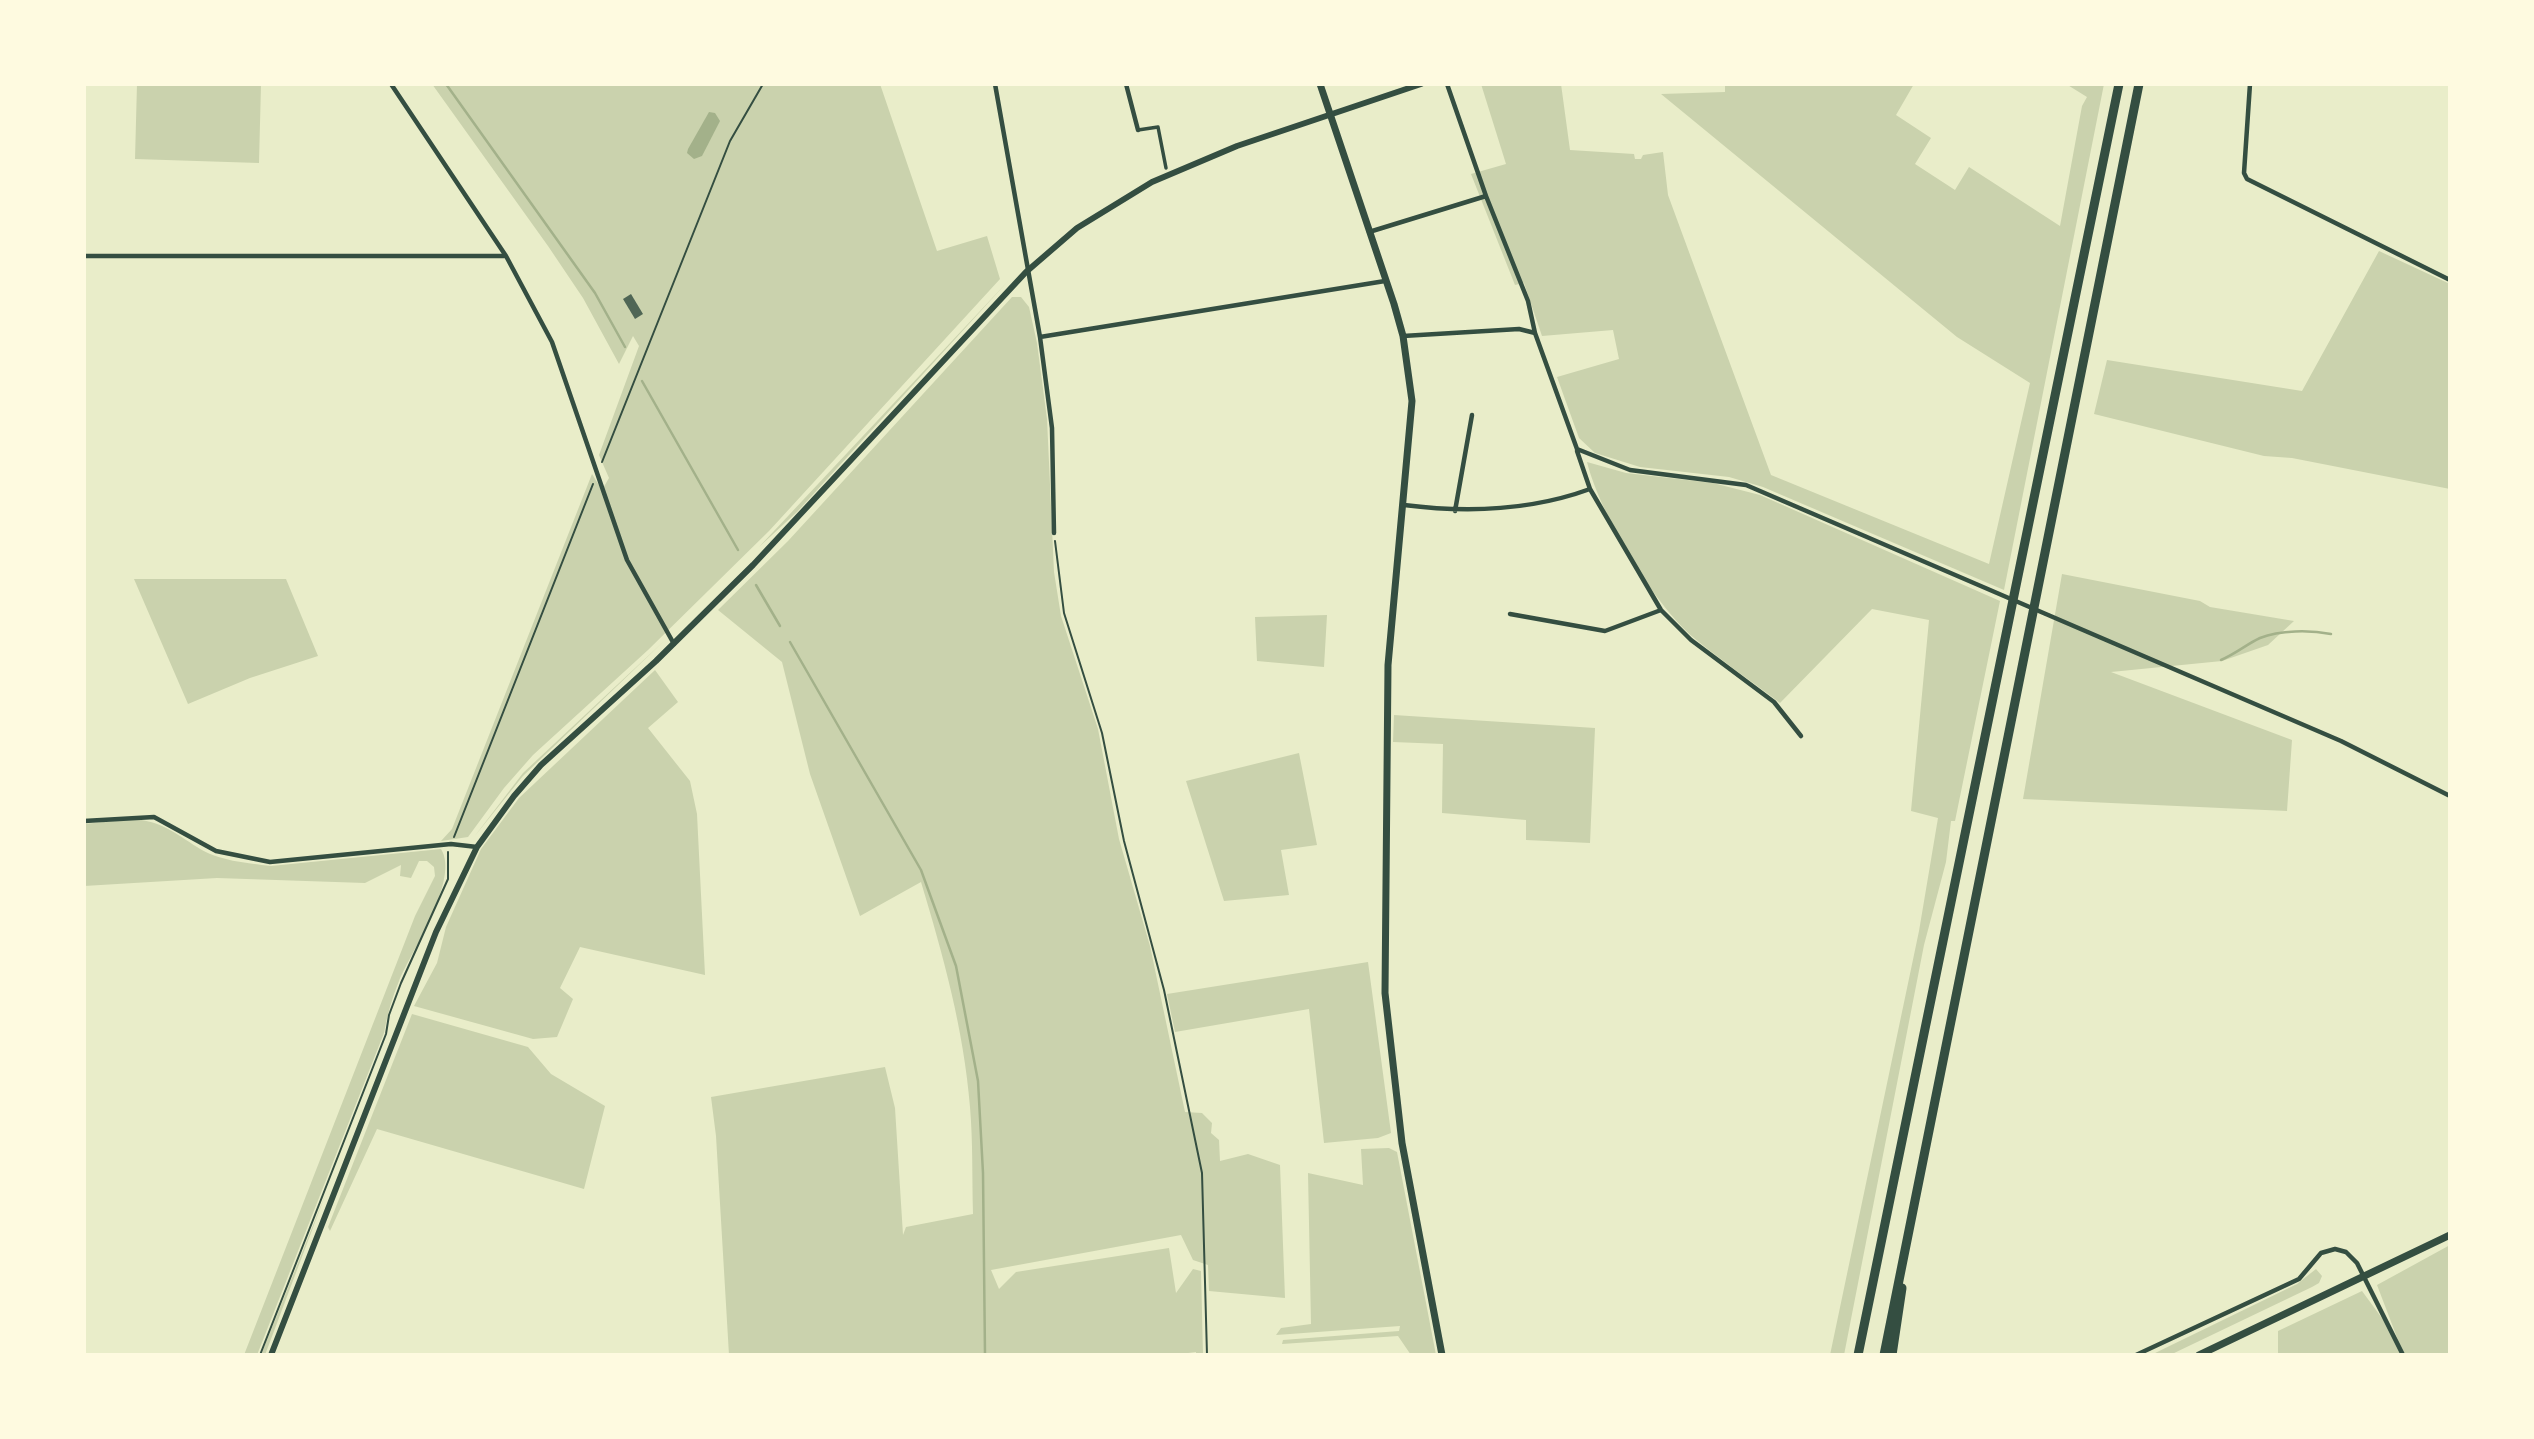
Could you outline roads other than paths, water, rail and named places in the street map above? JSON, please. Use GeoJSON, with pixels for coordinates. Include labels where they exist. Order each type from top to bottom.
{"type":"FeatureCollection","features":[{"type":"Feature","properties":{"kind":"highway"},"geometry":{"type":"LineString","coordinates":[[1858,1355],[2119,84]]}},
{"type":"Feature","properties":{"kind":"highway"},"geometry":{"type":"LineString","coordinates":[[1884,1355],[2139,84]]}},
{"type":"Feature","properties":{"kind":"highway"},"geometry":{"type":"LineString","coordinates":[[1892,1355],[1902,1300],[1903,1268]]}},
{"type":"Feature","properties":{"kind":"main road"},"geometry":{"type":"LineString","coordinates":[[1320,84],[1403,336],[1412,401],[1387,678],[1385,993],[1402,1143],[1442,1355]]}},
{"type":"Feature","properties":{"kind":"main road"},"geometry":{"type":"LineString","coordinates":[[2199,1355],[2450,1235]]}},
{"type":"Feature","properties":{"kind":"street"},"geometry":{"type":"LineString","coordinates":[[391,84],[506,256],[552,342],[627,560],[674,644]]}},
{"type":"Feature","properties":{"kind":"street"},"geometry":{"type":"LineString","coordinates":[[995,84],[1026,272],[1040,337],[1053,439],[1054,533]]}},
{"type":"Feature","properties":{"kind":"street"},"geometry":{"type":"LineString","coordinates":[[1126,84],[1138,130],[1158,127],[1166,168]]}},
{"type":"Feature","properties":{"kind":"street"},"geometry":{"type":"LineString","coordinates":[[271,1355],[436,932],[477,847],[514,796],[541,765],[674,644],[829,488],[1026,272],[1077,228],[1152,182],[1237,146],[1421,84]]}},
{"type":"Feature","properties":{"kind":"street"},"geometry":{"type":"LineString","coordinates":[[1447,84],[1486,196],[1528,301],[1535,333],[1590,488],[1661,610],[1691,640],[1774,702],[1801,736]]}},
{"type":"Feature","properties":{"kind":"street"},"geometry":{"type":"LineString","coordinates":[[2250,84],[2244,173],[2247,179],[2450,280]]}},
{"type":"Feature","properties":{"kind":"street"},"geometry":{"type":"LineString","coordinates":[[1368,232],[1486,196]]}},
{"type":"Feature","properties":{"kind":"street"},"geometry":{"type":"LineString","coordinates":[[84,256],[506,256]]}},
{"type":"Feature","properties":{"kind":"street"},"geometry":{"type":"LineString","coordinates":[[1040,337],[1385,281]]}},
{"type":"Feature","properties":{"kind":"street"},"geometry":{"type":"LineString","coordinates":[[1403,336],[1520,329],[1535,333]]}},
{"type":"Feature","properties":{"kind":"street"},"geometry":{"type":"LineString","coordinates":[[1455,510],[1472,415]]}},
{"type":"Feature","properties":{"kind":"street"},"geometry":{"type":"LineString","coordinates":[[1577,449],[1630,470],[1746,485],[2341,741],[2450,796]]}},
{"type":"Feature","properties":{"kind":"street"},"geometry":{"type":"LineString","coordinates":[[1404,505],[1455,510],[1541,504],[1590,488]]}},
{"type":"Feature","properties":{"kind":"street"},"geometry":{"type":"LineString","coordinates":[[1510,614],[1605,631],[1661,610]]}},
{"type":"Feature","properties":{"kind":"street"},"geometry":{"type":"LineString","coordinates":[[84,821],[154,817],[216,851],[270,862],[451,844],[477,847]]}},
{"type":"Feature","properties":{"kind":"street"},"geometry":{"type":"LineString","coordinates":[[2136,1355],[2299,1279],[2321,1253],[2335,1249],[2346,1252],[2364,1276],[2403,1355]]}},
{"type":"Feature","properties":{"kind":"waterway"},"geometry":{"type":"LineString","coordinates":[[446,84],[595,293],[625,347]]}},
{"type":"Feature","properties":{"kind":"waterway"},"geometry":{"type":"LineString","coordinates":[[642,381],[738,550]]}},
{"type":"Feature","properties":{"kind":"waterway"},"geometry":{"type":"LineString","coordinates":[[756,585],[780,626]]}},
{"type":"Feature","properties":{"kind":"waterway"},"geometry":{"type":"LineString","coordinates":[[2221,660],[2268,635],[2295,632],[2331,634]]}},
{"type":"Feature","properties":{"kind":"waterway"},"geometry":{"type":"LineString","coordinates":[[790,642],[921,870],[956,966],[978,1081],[983,1173],[985,1355]]}}]}
